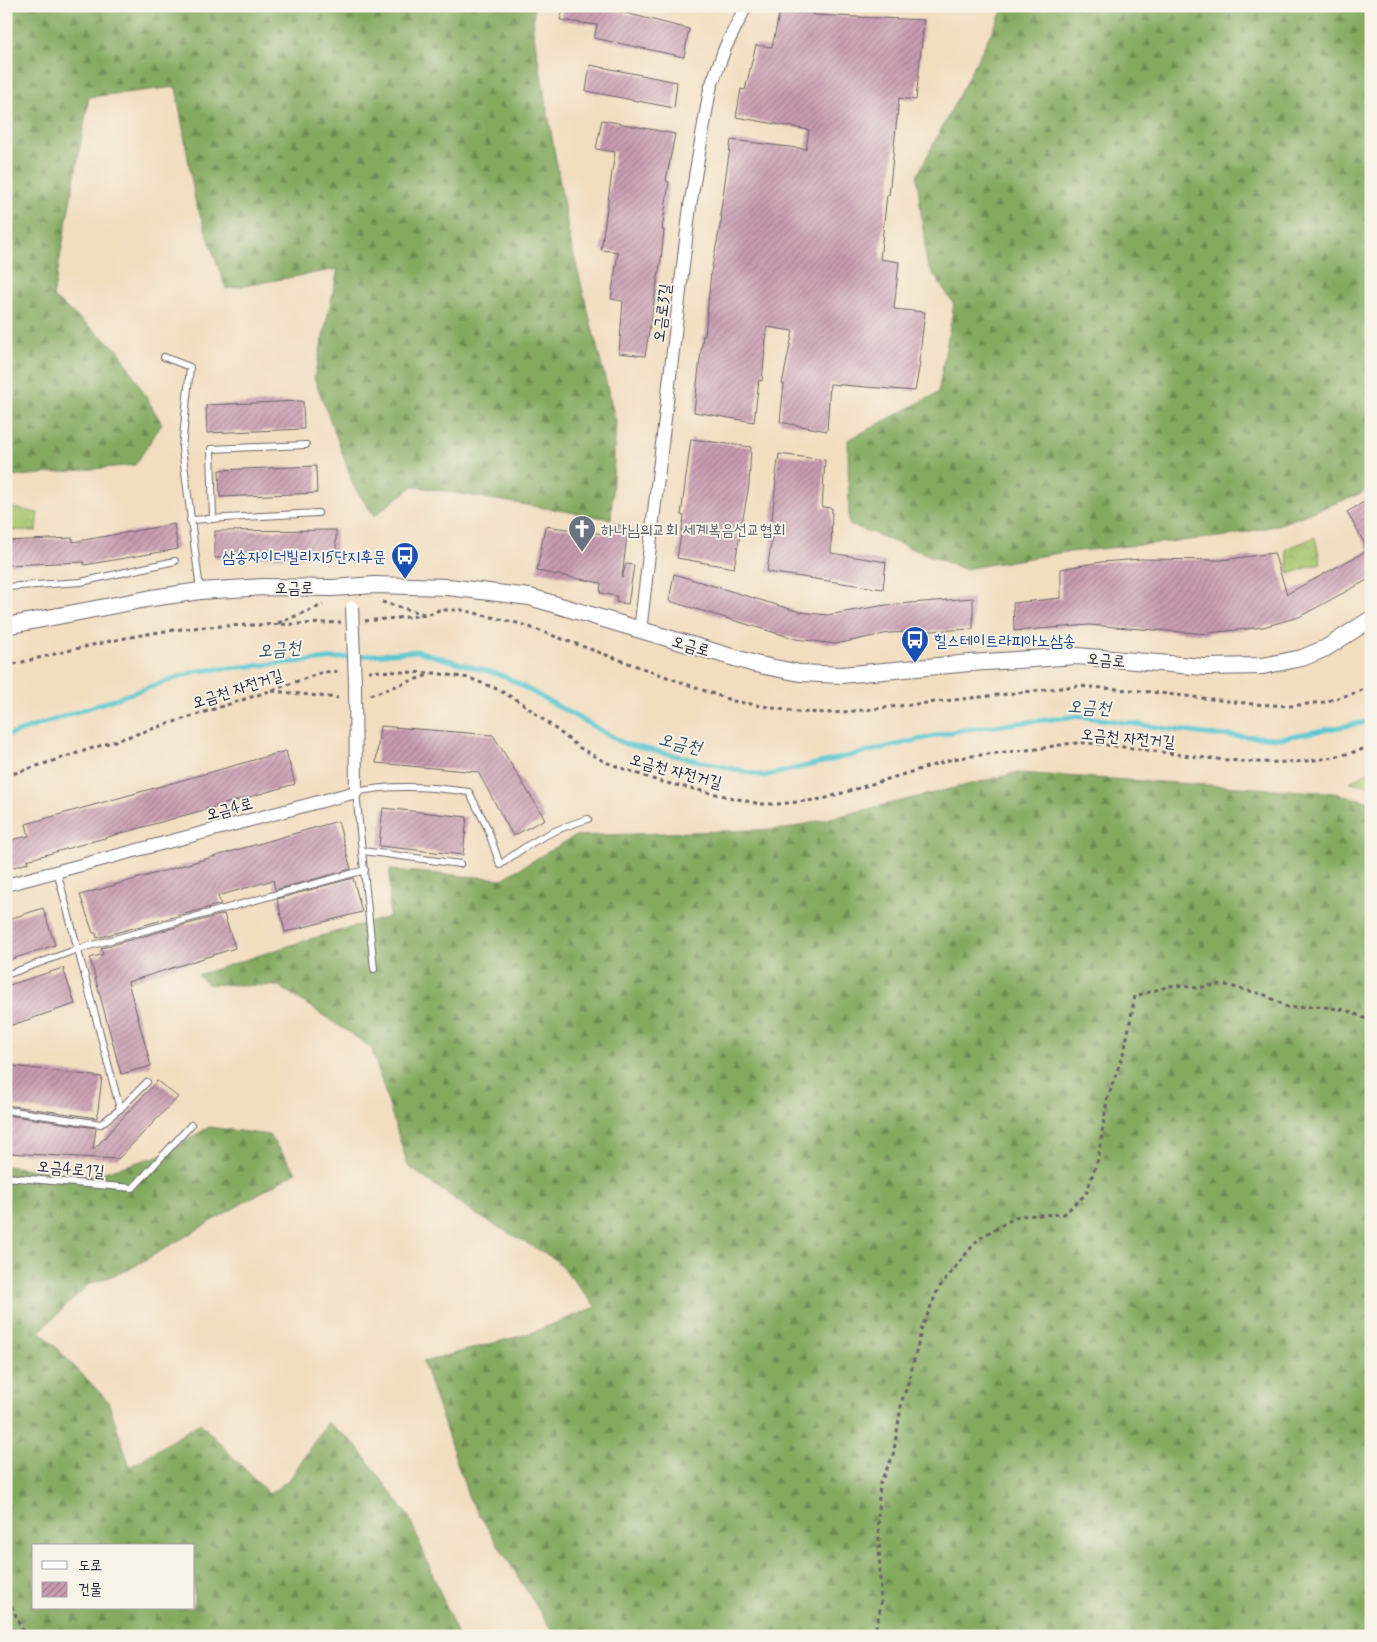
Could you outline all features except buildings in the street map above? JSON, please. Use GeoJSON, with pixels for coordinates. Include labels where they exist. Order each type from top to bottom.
{"type":"FeatureCollection","features":[{"type":"Feature","properties":{"kind":"street","name":"오금로3길"},"geometry":{"type":"LineString","coordinates":[[640,631],[690,206],[710,89],[725,48],[746,6]]}},
{"type":"Feature","properties":{"kind":"street"},"geometry":{"type":"LineString","coordinates":[[353,586],[356,792]]}},
{"type":"Feature","properties":{"kind":"street","name":"오금로"},"geometry":{"type":"LineString","coordinates":[[6,626],[152,598],[200,591],[264,587],[448,587],[530,597],[755,664],[800,673],[841,675],[970,662],[1077,656],[1204,667],[1263,666],[1302,658],[1326,648],[1371,619]]}},
{"type":"Feature","properties":{"kind":"street","name":"오금4로"},"geometry":{"type":"LineString","coordinates":[[6,885],[356,792]]}},
{"type":"Feature","properties":{"kind":"lane"},"geometry":{"type":"LineString","coordinates":[[164,357],[190,367],[182,448],[200,591]]}},
{"type":"Feature","properties":{"kind":"lane"},"geometry":{"type":"LineString","coordinates":[[213,519],[211,449],[306,445]]}},
{"type":"Feature","properties":{"kind":"lane"},"geometry":{"type":"LineString","coordinates":[[190,520],[318,514]]}},
{"type":"Feature","properties":{"kind":"lane"},"geometry":{"type":"LineString","coordinates":[[6,587],[81,582],[175,561]]}},
{"type":"Feature","properties":{"kind":"lane"},"geometry":{"type":"LineString","coordinates":[[374,968],[356,792],[370,788],[440,788],[469,792],[487,827],[500,864],[550,832],[588,819]]}},
{"type":"Feature","properties":{"kind":"lane"},"geometry":{"type":"LineString","coordinates":[[363,851],[460,864]]}},
{"type":"Feature","properties":{"kind":"lane"},"geometry":{"type":"LineString","coordinates":[[6,975],[78,949],[365,870]]}},
{"type":"Feature","properties":{"kind":"lane"},"geometry":{"type":"LineString","coordinates":[[57,871],[120,1109]]}},
{"type":"Feature","properties":{"kind":"lane"},"geometry":{"type":"LineString","coordinates":[[6,1110],[101,1124],[120,1109],[147,1082]]}},
{"type":"Feature","properties":{"kind":"lane","name":"오금4로1길"},"geometry":{"type":"LineString","coordinates":[[6,1177],[133,1188],[191,1125]]}},
{"type":"Feature","properties":{"kind":"path"},"geometry":{"type":"LineString","coordinates":[[374,600],[427,615]]}},
{"type":"Feature","properties":{"kind":"path"},"geometry":{"type":"LineString","coordinates":[[274,624],[324,604]]}},
{"type":"Feature","properties":{"kind":"path"},"geometry":{"type":"LineString","coordinates":[[359,621],[427,615],[439,610],[462,610],[497,617],[732,701],[797,712],[833,713],[1078,686],[1142,690],[1253,704],[1290,706],[1324,702],[1358,692],[1371,685]]}},
{"type":"Feature","properties":{"kind":"path"},"geometry":{"type":"LineString","coordinates":[[6,666],[108,642],[166,631],[342,622]]}},
{"type":"Feature","properties":{"kind":"path","name":"오금천 자전거길"},"geometry":{"type":"LineString","coordinates":[[6,776],[270,691],[323,672],[349,671]]}},
{"type":"Feature","properties":{"kind":"path","name":"오금천 자전거길"},"geometry":{"type":"LineString","coordinates":[[366,671],[434,673],[469,678],[522,703],[580,748],[605,762],[658,782],[760,804],[779,804],[822,799],[953,759],[973,755],[1082,743],[1263,763],[1293,763],[1330,757],[1371,746]]}},
{"type":"Feature","properties":{"kind":"path"},"geometry":{"type":"LineString","coordinates":[[370,695],[434,673]]}},
{"type":"Feature","properties":{"kind":"path"},"geometry":{"type":"LineString","coordinates":[[270,691],[338,698]]}},
{"type":"Feature","properties":{"kind":"path"},"geometry":{"type":"LineString","coordinates":[[874,1636],[881,1605],[878,1512],[880,1483],[893,1456],[902,1401],[922,1328],[938,1289],[978,1239],[1018,1216],[1064,1214],[1086,1194],[1098,1159],[1107,1100],[1125,1048],[1135,996],[1174,985],[1198,988],[1222,984],[1265,995],[1288,1008],[1316,1006],[1346,1010],[1371,1021]]}},
{"type":"Feature","properties":{"kind":"path"},"geometry":{"type":"LineString","coordinates":[[6,1600],[12,1607],[25,1636]]}},
{"type":"Feature","properties":{"kind":"green space"},"geometry":{"type":"Polygon","coordinates":[[[6,6],[534,6],[533,29],[570,240],[616,422],[611,519],[413,486],[374,516],[353,485],[314,378],[338,269],[226,289],[195,200],[176,87],[89,97],[53,297],[119,351],[162,424],[135,465],[9,477],[6,468],[6,6]]]}},
{"type":"Feature","properties":{"kind":"green space"},"geometry":{"type":"Polygon","coordinates":[[[1005,6],[1370,6],[1371,482],[1362,493],[1278,525],[1229,536],[1059,553],[964,569],[849,524],[848,440],[938,393],[954,304],[927,265],[917,176],[1005,6]]]}},
{"type":"Feature","properties":{"kind":"green space"},"geometry":{"type":"Polygon","coordinates":[[[6,506],[38,513],[36,531],[6,530],[6,506]]]}},
{"type":"Feature","properties":{"kind":"green space"},"geometry":{"type":"Polygon","coordinates":[[[1315,537],[1321,563],[1289,574],[1286,549],[1315,537]]]}},
{"type":"Feature","properties":{"kind":"green space"},"geometry":{"type":"Polygon","coordinates":[[[1371,770],[1371,786],[1350,782],[1371,770]]]}},
{"type":"Feature","properties":{"kind":"green space"},"geometry":{"type":"Polygon","coordinates":[[[1016,773],[1334,793],[1371,802],[1371,1636],[555,1636],[469,1498],[423,1362],[531,1333],[596,1307],[555,1259],[477,1215],[408,1166],[371,1047],[279,986],[207,984],[198,975],[307,940],[389,917],[390,870],[502,879],[575,836],[786,829],[1016,773]]]}},
{"type":"Feature","properties":{"kind":"green space"},"geometry":{"type":"Polygon","coordinates":[[[209,1127],[269,1135],[296,1172],[128,1270],[89,1284],[40,1331],[108,1401],[130,1467],[200,1423],[269,1494],[290,1479],[327,1422],[356,1445],[409,1517],[458,1636],[6,1636],[6,1166],[92,1176],[164,1154],[209,1127]]]}},
{"type":"Feature","properties":{"kind":"waterway","name":"오금천"},"geometry":{"type":"LineString","coordinates":[[6,736],[197,671],[417,651],[504,676],[625,744],[764,776],[960,730],[1079,716],[1212,735],[1281,738],[1371,720]]}},
{"type":"Feature","properties":{"kind":"place","name":"하나님의교회 세계복음선교협회"},"geometry":{"type":"Point","coordinates":[582,553]}},
{"type":"Feature","properties":{"kind":"place","name":"삼송자이더빌리지5단지후문"},"geometry":{"type":"Point","coordinates":[405,580]}},
{"type":"Feature","properties":{"kind":"place","name":"힐스테이트라피아노삼송"},"geometry":{"type":"Point","coordinates":[915,664]}}]}
